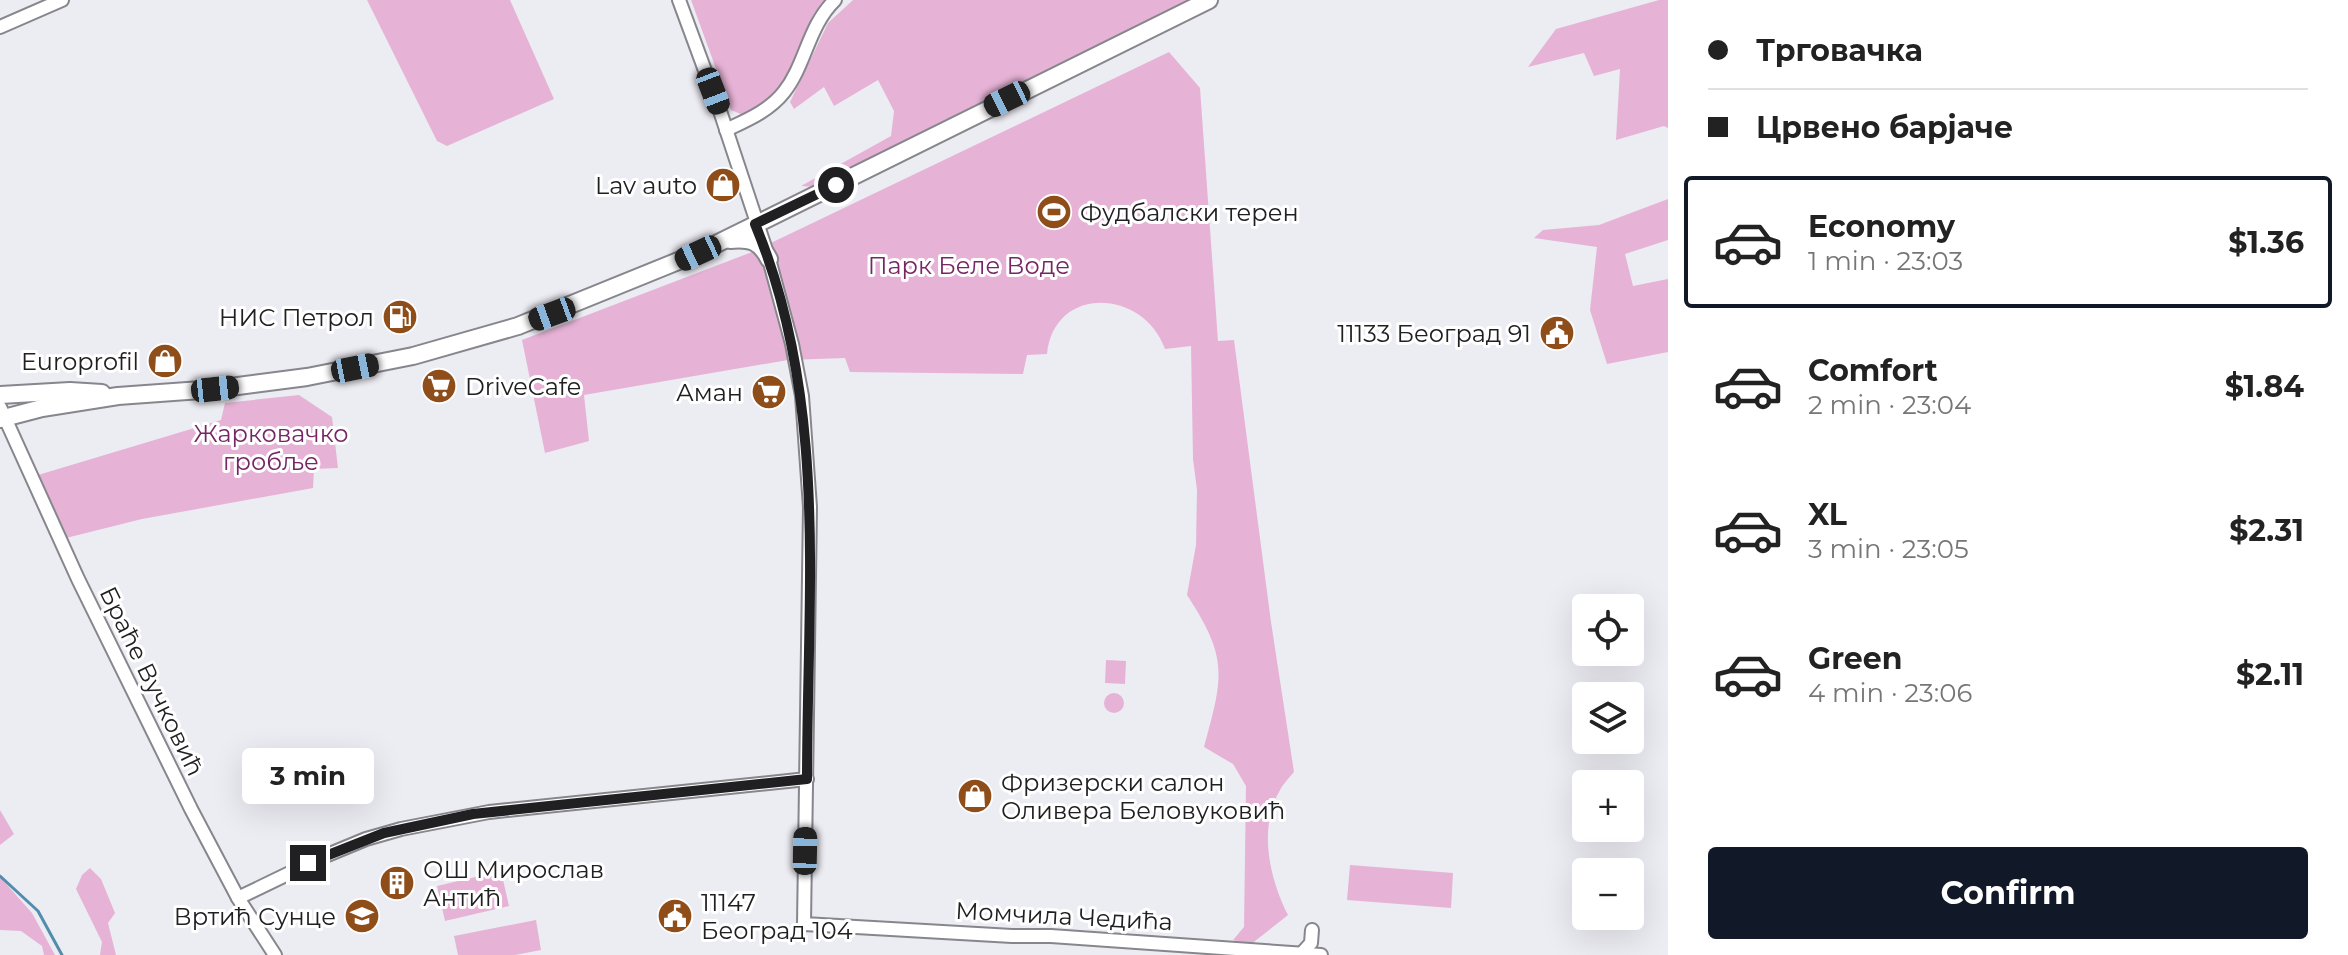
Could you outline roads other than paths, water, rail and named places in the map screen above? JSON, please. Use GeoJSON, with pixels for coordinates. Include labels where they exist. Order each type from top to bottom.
{"type":"FeatureCollection","features":[{"type":"Feature","properties":{"kind":"main road"},"geometry":{"type":"LineString","coordinates":[[1,415],[118,396],[215,389],[307,377],[454,346],[518,326],[674,265],[1209,0]]}},
{"type":"Feature","properties":{"kind":"main road"},"geometry":{"type":"LineString","coordinates":[[725,240],[755,242],[769,259]]}},
{"type":"Feature","properties":{"kind":"main road"},"geometry":{"type":"LineString","coordinates":[[0,395],[78,391],[118,396]]}},
{"type":"Feature","properties":{"kind":"street"},"geometry":{"type":"LineString","coordinates":[[0,27],[62,0]]}},
{"type":"Feature","properties":{"kind":"street"},"geometry":{"type":"LineString","coordinates":[[238,898],[356,842],[401,829],[500,810],[807,779],[810,507],[807,443],[794,351],[769,259],[755,224],[754,211],[679,0]]}},
{"type":"Feature","properties":{"kind":"street"},"geometry":{"type":"LineString","coordinates":[[726,130],[755,116],[783,93],[795,75],[820,18],[835,0]]}},
{"type":"Feature","properties":{"kind":"street","name":"Браће Вучковић"},"geometry":{"type":"LineString","coordinates":[[1,415],[108,643],[238,898],[275,955]]}},
{"type":"Feature","properties":{"kind":"street","name":"Момчила Чедића"},"geometry":{"type":"LineString","coordinates":[[807,779],[804,924],[1051,936],[1321,955]]}},
{"type":"Feature","properties":{"kind":"street"},"geometry":{"type":"LineString","coordinates":[[1302,953],[1311,943],[1312,930]]}},
{"type":"Feature","properties":{"kind":"waterway"},"geometry":{"type":"LineString","coordinates":[[0,876],[38,911],[62,955]]}},
{"type":"Feature","properties":{"kind":"place","name":"Lav auto"},"geometry":{"type":"Point","coordinates":[723,185]}},
{"type":"Feature","properties":{"kind":"place","name":"Фудбалски терен"},"geometry":{"type":"Point","coordinates":[1054,212]}},
{"type":"Feature","properties":{"kind":"place","name":"НИС Петрол"},"geometry":{"type":"Point","coordinates":[400,317]}},
{"type":"Feature","properties":{"kind":"place","name":"11133 Београд 91"},"geometry":{"type":"Point","coordinates":[1557,333]}},
{"type":"Feature","properties":{"kind":"place","name":"Europrofil"},"geometry":{"type":"Point","coordinates":[165,361]}},
{"type":"Feature","properties":{"kind":"place","name":"DriveCafe"},"geometry":{"type":"Point","coordinates":[439,386]}},
{"type":"Feature","properties":{"kind":"place","name":"Аман"},"geometry":{"type":"Point","coordinates":[769,392]}},
{"type":"Feature","properties":{"kind":"place","name":"Фризерски салон Оливера Беловуковић"},"geometry":{"type":"Point","coordinates":[975,796]}},
{"type":"Feature","properties":{"kind":"place","name":"ОШ Мирослав Антић"},"geometry":{"type":"Point","coordinates":[397,883]}},
{"type":"Feature","properties":{"kind":"place","name":"Вртић Сунце"},"geometry":{"type":"Point","coordinates":[362,916]}},
{"type":"Feature","properties":{"kind":"place","name":"11147 Београд 104"},"geometry":{"type":"Point","coordinates":[675,916]}},
{"type":"Feature","properties":{"kind":"park label","name":"Парк Беле Воде"},"geometry":{"type":"Point","coordinates":[969,265]}},
{"type":"Feature","properties":{"kind":"park label","name":"Жарковачко гробље"},"geometry":{"type":"Point","coordinates":[271,447]}}]}
